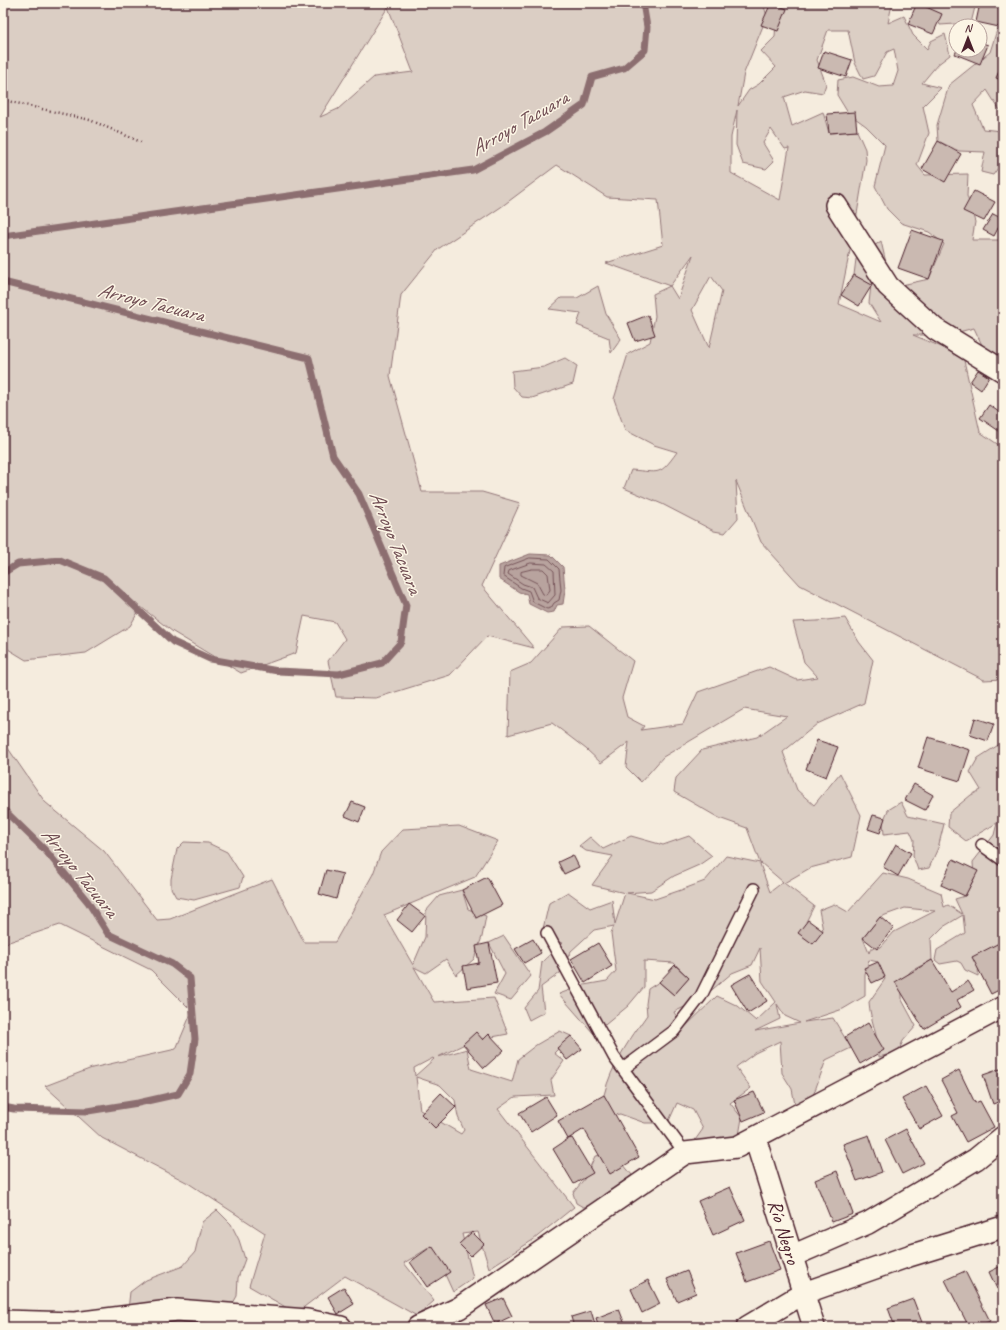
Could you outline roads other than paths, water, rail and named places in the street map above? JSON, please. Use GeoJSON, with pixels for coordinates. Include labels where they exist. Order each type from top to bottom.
{"type":"FeatureCollection","features":[{"type":"Feature","properties":{"kind":"street"},"geometry":{"type":"LineString","coordinates":[[836,205],[888,286],[936,329],[1003,371]]}},
{"type":"Feature","properties":{"kind":"street"},"geometry":{"type":"LineString","coordinates":[[419,1327],[459,1308],[685,1153],[737,1147],[1003,1007]]}},
{"type":"Feature","properties":{"kind":"street"},"geometry":{"type":"LineString","coordinates":[[792,1256],[868,1223],[976,1159],[1003,1137]]}},
{"type":"Feature","properties":{"kind":"street","name":"Río Negro"},"geometry":{"type":"LineString","coordinates":[[755,1138],[814,1327]]}},
{"type":"Feature","properties":{"kind":"street"},"geometry":{"type":"LineString","coordinates":[[747,1327],[804,1293],[909,1256],[1003,1227]]}},
{"type":"Feature","properties":{"kind":"street"},"geometry":{"type":"LineString","coordinates":[[3,1321],[75,1323],[177,1310],[307,1320],[341,1327]]}},
{"type":"Feature","properties":{"kind":"lane"},"geometry":{"type":"LineString","coordinates":[[982,846],[1003,860]]}},
{"type":"Feature","properties":{"kind":"lane"},"geometry":{"type":"LineString","coordinates":[[623,1069],[674,1031],[701,996],[754,889]]}},
{"type":"Feature","properties":{"kind":"lane"},"geometry":{"type":"LineString","coordinates":[[548,933],[614,1057],[685,1153]]}},
{"type":"Feature","properties":{"kind":"water"},"geometry":{"type":"Polygon","coordinates":[[[530,554],[551,555],[563,567],[565,590],[563,604],[557,605],[554,612],[547,613],[529,604],[527,594],[519,592],[499,579],[499,566],[530,554]]]}},
{"type":"Feature","properties":{"kind":"waterway","name":"Arroyo Tacuara"},"geometry":{"type":"LineString","coordinates":[[3,236],[473,170],[545,132],[584,105],[592,77],[624,68],[645,50],[647,27],[643,3]]}},
{"type":"Feature","properties":{"kind":"waterway","name":"Arroyo Tacuara"},"geometry":{"type":"LineString","coordinates":[[3,282],[309,358],[333,456],[359,494],[406,605],[401,642],[382,663],[339,674],[278,671],[210,659],[173,642],[104,578],[60,560],[18,564],[3,573]]}},
{"type":"Feature","properties":{"kind":"waterway","name":"Arroyo Tacuara"},"geometry":{"type":"LineString","coordinates":[[3,809],[46,851],[88,902],[108,934],[172,964],[190,978],[195,1039],[190,1074],[178,1094],[138,1103],[88,1111],[14,1109],[3,1107]]}}]}
